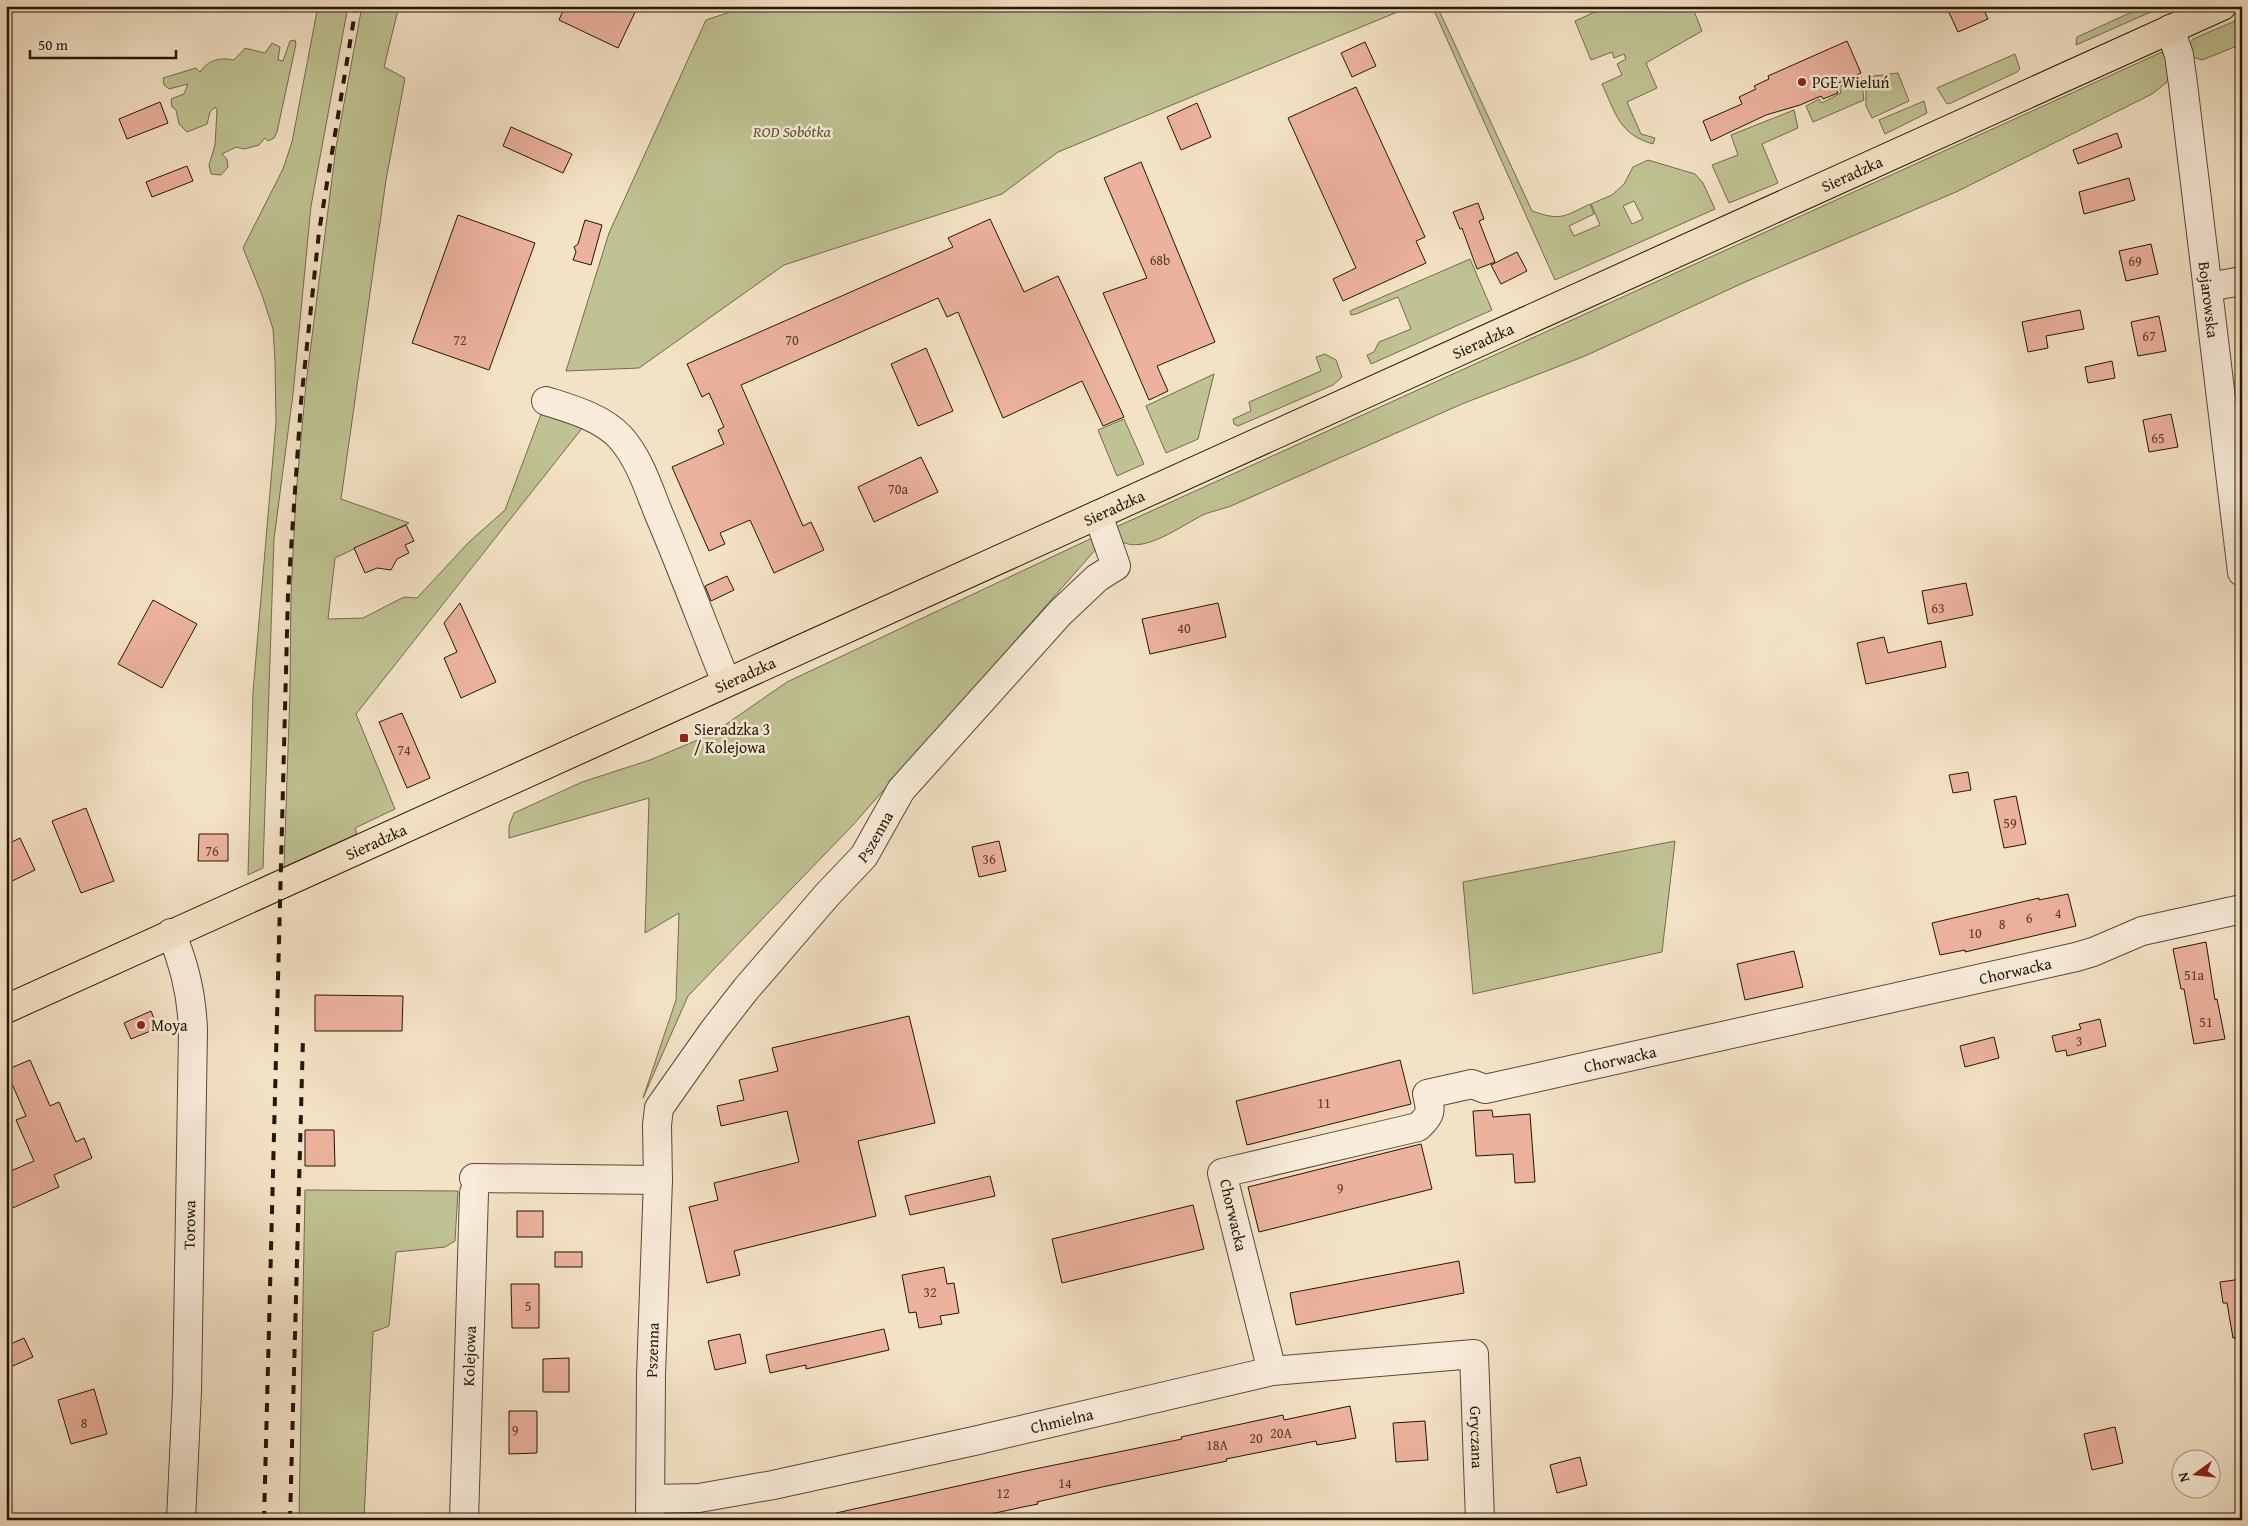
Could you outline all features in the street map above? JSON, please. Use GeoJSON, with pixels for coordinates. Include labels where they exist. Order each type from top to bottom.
{"type":"FeatureCollection","features":[{"type":"Feature","properties":{"kind":"main road","name":"Sieradzka"},"geometry":{"type":"LineString","coordinates":[[6,1009],[2222,6]]}},
{"type":"Feature","properties":{"kind":"street","name":"Bojarowska"},"geometry":{"type":"LineString","coordinates":[[2170,29],[2179,55],[2183,84],[2242,572]]}},
{"type":"Feature","properties":{"kind":"street"},"geometry":{"type":"LineString","coordinates":[[2208,286],[2242,281]]}},
{"type":"Feature","properties":{"kind":"street"},"geometry":{"type":"LineString","coordinates":[[546,401],[590,416],[612,431],[625,444],[639,467],[670,539],[726,682]]}},
{"type":"Feature","properties":{"kind":"street","name":"Pszenna"},"geometry":{"type":"LineString","coordinates":[[650,1509],[651,1376],[659,1108],[714,1030],[820,902],[864,856],[901,790],[1066,606],[1097,578],[1116,566],[1098,515]]}},
{"type":"Feature","properties":{"kind":"street","name":"Chorwacka"},"geometry":{"type":"LineString","coordinates":[[1272,1370],[1222,1173],[1418,1127],[1428,1118],[1430,1110],[1427,1094],[1472,1084],[1485,1089],[2076,957],[2093,952],[2142,931],[2242,909]]}},
{"type":"Feature","properties":{"kind":"street","name":"Torowa"},"geometry":{"type":"LineString","coordinates":[[171,933],[182,957],[193,1006],[187,1392],[182,1520]]}},
{"type":"Feature","properties":{"kind":"street","name":"Kolejowa"},"geometry":{"type":"LineString","coordinates":[[464,1520],[474,1185],[658,1180]]}},
{"type":"Feature","properties":{"kind":"street","name":"Chmielna"},"geometry":{"type":"LineString","coordinates":[[650,1509],[773,1485],[974,1441],[1272,1370],[1474,1354]]}},
{"type":"Feature","properties":{"kind":"street","name":"Gryczana"},"geometry":{"type":"LineString","coordinates":[[1474,1354],[1480,1520]]}},
{"type":"Feature","properties":{"kind":"green space"},"geometry":{"type":"Polygon","coordinates":[[[318,6],[348,6],[311,206],[293,394],[274,539],[263,868],[248,875],[253,692],[276,422],[273,329],[243,248],[283,169],[292,142],[318,6]]]}},
{"type":"Feature","properties":{"kind":"green space"},"geometry":{"type":"Polygon","coordinates":[[[362,6],[399,6],[384,67],[405,78],[386,180],[341,499],[409,523],[335,558],[328,619],[363,618],[404,597],[417,598],[469,542],[505,510],[546,401],[591,417],[356,714],[395,809],[355,828],[357,834],[284,867],[290,692],[291,594],[296,494],[306,384],[336,147],[362,6]]]}},
{"type":"Feature","properties":{"kind":"green space","name":"ROD Sobótka"},"geometry":{"type":"Polygon","coordinates":[[[748,6],[1412,6],[1058,152],[1002,194],[784,265],[639,368],[566,371],[609,233],[706,20],[748,6]]]}},
{"type":"Feature","properties":{"kind":"green space"},"geometry":{"type":"Polygon","coordinates":[[[1432,6],[1437,6],[1532,211],[1556,217],[1567,215],[1590,204],[1594,214],[1569,226],[1574,236],[1600,225],[1591,204],[1612,195],[1624,184],[1633,167],[1648,160],[1695,174],[1703,183],[1715,209],[1555,280],[1432,6]],[[1634,201],[1623,206],[1632,224],[1643,219],[1634,201]]]}},
{"type":"Feature","properties":{"kind":"green space"},"geometry":{"type":"Polygon","coordinates":[[[1595,6],[1692,6],[1702,31],[1646,63],[1657,88],[1627,102],[1641,134],[1655,138],[1653,144],[1633,135],[1620,122],[1602,84],[1622,75],[1617,64],[1626,59],[1624,54],[1614,58],[1612,52],[1591,60],[1575,21],[1597,11],[1595,6]]]}},
{"type":"Feature","properties":{"kind":"green space"},"geometry":{"type":"Polygon","coordinates":[[[2145,6],[2162,7],[2076,45],[2077,37],[2145,6]]]}},
{"type":"Feature","properties":{"kind":"green space"},"geometry":{"type":"Polygon","coordinates":[[[2242,18],[2242,44],[2202,60],[2193,57],[2189,45],[2193,39],[2242,18]]]}},
{"type":"Feature","properties":{"kind":"green space"},"geometry":{"type":"Polygon","coordinates":[[[295,40],[296,44],[277,132],[274,138],[268,141],[265,138],[259,145],[244,149],[236,147],[222,154],[227,159],[228,167],[221,175],[211,174],[209,165],[215,145],[217,110],[215,107],[210,112],[207,124],[187,132],[179,124],[171,99],[184,94],[188,84],[169,89],[164,85],[163,78],[196,68],[200,72],[215,60],[234,60],[245,48],[265,53],[272,43],[280,47],[278,60],[283,61],[290,41],[295,40]]]}},
{"type":"Feature","properties":{"kind":"green space"},"geometry":{"type":"Polygon","coordinates":[[[2162,52],[2169,63],[2167,82],[2152,94],[1956,192],[1745,282],[1585,356],[1462,404],[1231,506],[1205,514],[1151,542],[1139,545],[1128,544],[1119,540],[1116,527],[2162,52]]]}},
{"type":"Feature","properties":{"kind":"green space"},"geometry":{"type":"Polygon","coordinates":[[[2015,54],[2020,69],[2017,72],[1951,103],[1947,104],[1937,88],[2015,54]]]}},
{"type":"Feature","properties":{"kind":"green space"},"geometry":{"type":"Polygon","coordinates":[[[1898,73],[1909,101],[1872,118],[1866,106],[1866,77],[1898,73]]]}},
{"type":"Feature","properties":{"kind":"green space"},"geometry":{"type":"Polygon","coordinates":[[[1861,77],[1864,100],[1813,122],[1806,106],[1819,99],[1822,103],[1841,93],[1839,87],[1861,77]]]}},
{"type":"Feature","properties":{"kind":"green space"},"geometry":{"type":"Polygon","coordinates":[[[1924,101],[1927,113],[1885,134],[1879,120],[1924,101]]]}},
{"type":"Feature","properties":{"kind":"green space"},"geometry":{"type":"Polygon","coordinates":[[[1794,110],[1798,128],[1762,144],[1778,183],[1729,203],[1712,165],[1738,155],[1731,135],[1794,110]]]}},
{"type":"Feature","properties":{"kind":"green space"},"geometry":{"type":"Polygon","coordinates":[[[1470,259],[1492,310],[1371,364],[1367,355],[1374,352],[1379,342],[1411,329],[1398,297],[1356,314],[1351,315],[1350,311],[1470,259]]]}},
{"type":"Feature","properties":{"kind":"green space"},"geometry":{"type":"Polygon","coordinates":[[[1325,354],[1336,360],[1342,377],[1333,385],[1238,426],[1234,424],[1233,419],[1251,411],[1249,402],[1321,371],[1316,357],[1325,354]]]}},
{"type":"Feature","properties":{"kind":"green space"},"geometry":{"type":"Polygon","coordinates":[[[1214,374],[1198,439],[1166,453],[1146,406],[1214,374]]]}},
{"type":"Feature","properties":{"kind":"green space"},"geometry":{"type":"Polygon","coordinates":[[[1124,419],[1144,464],[1117,476],[1098,430],[1124,419]]]}},
{"type":"Feature","properties":{"kind":"green space"},"geometry":{"type":"Polygon","coordinates":[[[1090,539],[1094,541],[1097,548],[852,826],[688,996],[643,1098],[676,1000],[679,913],[645,933],[649,798],[509,838],[509,826],[514,813],[582,782],[650,760],[712,734],[787,682],[1090,539]]]}},
{"type":"Feature","properties":{"kind":"green space"},"geometry":{"type":"Polygon","coordinates":[[[1675,841],[1662,952],[1473,994],[1463,882],[1675,841]]]}},
{"type":"Feature","properties":{"kind":"green space"},"geometry":{"type":"Polygon","coordinates":[[[305,1190],[458,1191],[455,1241],[445,1247],[396,1252],[389,1326],[373,1332],[364,1520],[299,1520],[305,1190]]]}},
{"type":"Feature","properties":{"kind":"building"},"geometry":{"type":"Polygon","coordinates":[[[565,6],[638,6],[618,48],[559,20],[565,6]]]}},
{"type":"Feature","properties":{"kind":"building"},"geometry":{"type":"Polygon","coordinates":[[[1946,6],[1982,6],[1988,19],[1958,32],[1946,6]]]}},
{"type":"Feature","properties":{"kind":"building","name":"PGE Wieluń"},"geometry":{"type":"Polygon","coordinates":[[[1847,41],[1861,73],[1834,85],[1838,93],[1823,99],[1821,96],[1800,105],[1766,115],[1711,141],[1703,121],[1742,104],[1739,97],[1756,89],[1754,86],[1769,79],[1768,76],[1847,41]]]}},
{"type":"Feature","properties":{"kind":"building"},"geometry":{"type":"Polygon","coordinates":[[[1365,42],[1376,66],[1352,77],[1341,53],[1365,42]]]}},
{"type":"Feature","properties":{"kind":"building"},"geometry":{"type":"Polygon","coordinates":[[[1356,87],[1425,237],[1416,241],[1426,263],[1343,301],[1333,279],[1356,268],[1288,118],[1356,87]]]}},
{"type":"Feature","properties":{"kind":"building"},"geometry":{"type":"Polygon","coordinates":[[[160,102],[168,123],[127,139],[119,119],[160,102]]]}},
{"type":"Feature","properties":{"kind":"building"},"geometry":{"type":"Polygon","coordinates":[[[1197,103],[1211,137],[1181,150],[1167,117],[1197,103]]]}},
{"type":"Feature","properties":{"kind":"building"},"geometry":{"type":"Polygon","coordinates":[[[511,127],[572,154],[563,173],[503,146],[511,127]]]}},
{"type":"Feature","properties":{"kind":"building"},"geometry":{"type":"Polygon","coordinates":[[[2117,133],[2122,147],[2078,164],[2073,150],[2117,133]]]}},
{"type":"Feature","properties":{"kind":"building"},"geometry":{"type":"Polygon","coordinates":[[[1141,162],[1215,342],[1157,366],[1168,391],[1149,400],[1103,293],[1147,278],[1104,178],[1141,162]]]}},
{"type":"Feature","properties":{"kind":"building"},"geometry":{"type":"Polygon","coordinates":[[[187,166],[193,181],[152,197],[146,182],[187,166]]]}},
{"type":"Feature","properties":{"kind":"building"},"geometry":{"type":"Polygon","coordinates":[[[2129,178],[2135,200],[2084,214],[2079,192],[2129,178]]]}},
{"type":"Feature","properties":{"kind":"building"},"geometry":{"type":"Polygon","coordinates":[[[1478,203],[1484,219],[1479,221],[1495,262],[1477,269],[1462,228],[1460,229],[1453,212],[1478,203]]]}},
{"type":"Feature","properties":{"kind":"building"},"geometry":{"type":"Polygon","coordinates":[[[458,215],[535,243],[489,370],[412,343],[458,215]]]}},
{"type":"Feature","properties":{"kind":"building"},"geometry":{"type":"Polygon","coordinates":[[[990,219],[1024,292],[1058,276],[1124,417],[1103,426],[1082,381],[1003,418],[958,312],[947,317],[938,298],[741,385],[803,526],[811,522],[824,550],[774,573],[750,520],[720,533],[725,544],[709,551],[672,467],[724,444],[718,430],[724,427],[709,393],[702,397],[687,364],[953,247],[948,238],[990,219]]]}},
{"type":"Feature","properties":{"kind":"building"},"geometry":{"type":"Polygon","coordinates":[[[585,220],[602,225],[591,265],[573,260],[576,252],[574,247],[578,244],[585,220]]]}},
{"type":"Feature","properties":{"kind":"building"},"geometry":{"type":"Polygon","coordinates":[[[2151,244],[2158,274],[2126,281],[2119,251],[2151,244]]]}},
{"type":"Feature","properties":{"kind":"building"},"geometry":{"type":"Polygon","coordinates":[[[1517,252],[1527,271],[1501,284],[1491,265],[1517,252]]]}},
{"type":"Feature","properties":{"kind":"building"},"geometry":{"type":"Polygon","coordinates":[[[2080,310],[2084,329],[2046,336],[2048,348],[2028,352],[2022,322],[2080,310]]]}},
{"type":"Feature","properties":{"kind":"building"},"geometry":{"type":"Polygon","coordinates":[[[2159,316],[2166,351],[2138,356],[2131,322],[2159,316]]]}},
{"type":"Feature","properties":{"kind":"building"},"geometry":{"type":"Polygon","coordinates":[[[926,348],[953,411],[918,426],[891,364],[926,348]]]}},
{"type":"Feature","properties":{"kind":"building"},"geometry":{"type":"Polygon","coordinates":[[[2112,361],[2115,378],[2088,383],[2085,367],[2112,361]]]}},
{"type":"Feature","properties":{"kind":"building"},"geometry":{"type":"Polygon","coordinates":[[[2171,414],[2178,447],[2149,452],[2143,420],[2171,414]]]}},
{"type":"Feature","properties":{"kind":"building"},"geometry":{"type":"Polygon","coordinates":[[[921,457],[938,492],[874,522],[858,487],[921,457]]]}},
{"type":"Feature","properties":{"kind":"building"},"geometry":{"type":"Polygon","coordinates":[[[406,525],[414,541],[405,545],[409,553],[397,559],[391,570],[377,568],[365,573],[354,548],[406,525]]]}},
{"type":"Feature","properties":{"kind":"building"},"geometry":{"type":"Polygon","coordinates":[[[727,576],[734,590],[711,601],[705,586],[727,576]]]}},
{"type":"Feature","properties":{"kind":"building"},"geometry":{"type":"Polygon","coordinates":[[[1966,583],[1973,615],[1928,624],[1922,591],[1966,583]]]}},
{"type":"Feature","properties":{"kind":"building"},"geometry":{"type":"Polygon","coordinates":[[[153,600],[197,624],[162,688],[118,664],[153,600]]]}},
{"type":"Feature","properties":{"kind":"building"},"geometry":{"type":"Polygon","coordinates":[[[460,603],[496,682],[461,698],[444,658],[457,652],[444,623],[460,603]]]}},
{"type":"Feature","properties":{"kind":"building"},"geometry":{"type":"Polygon","coordinates":[[[1218,603],[1226,637],[1150,654],[1142,619],[1218,603]]]}},
{"type":"Feature","properties":{"kind":"building"},"geometry":{"type":"Polygon","coordinates":[[[1884,637],[1888,653],[1941,641],[1946,667],[1866,684],[1857,643],[1884,637]]]}},
{"type":"Feature","properties":{"kind":"building"},"geometry":{"type":"Polygon","coordinates":[[[402,713],[430,778],[407,788],[379,722],[402,713]]]}},
{"type":"Feature","properties":{"kind":"building"},"geometry":{"type":"Polygon","coordinates":[[[1968,772],[1971,790],[1953,793],[1949,775],[1968,772]]]}},
{"type":"Feature","properties":{"kind":"building"},"geometry":{"type":"Polygon","coordinates":[[[2016,796],[2026,844],[2004,848],[1994,800],[2016,796]]]}},
{"type":"Feature","properties":{"kind":"building"},"geometry":{"type":"Polygon","coordinates":[[[86,808],[114,881],[81,893],[52,821],[86,808]]]}},
{"type":"Feature","properties":{"kind":"building"},"geometry":{"type":"Polygon","coordinates":[[[199,834],[228,834],[228,861],[198,861],[199,834]]]}},
{"type":"Feature","properties":{"kind":"building"},"geometry":{"type":"Polygon","coordinates":[[[20,838],[35,870],[6,884],[6,845],[20,838]]]}},
{"type":"Feature","properties":{"kind":"building"},"geometry":{"type":"Polygon","coordinates":[[[999,841],[1006,871],[979,877],[972,847],[999,841]]]}},
{"type":"Feature","properties":{"kind":"building"},"geometry":{"type":"Polygon","coordinates":[[[2068,894],[2076,926],[1965,952],[1965,950],[1940,955],[1932,923],[2039,898],[2039,900],[2068,894]]]}},
{"type":"Feature","properties":{"kind":"building"},"geometry":{"type":"Polygon","coordinates":[[[2206,942],[2215,1000],[2217,999],[2225,1039],[2194,1044],[2184,989],[2181,989],[2173,949],[2206,942]]]}},
{"type":"Feature","properties":{"kind":"building"},"geometry":{"type":"Polygon","coordinates":[[[1794,951],[1803,987],[1745,1000],[1737,964],[1794,951]]]}},
{"type":"Feature","properties":{"kind":"building"},"geometry":{"type":"Polygon","coordinates":[[[315,995],[403,996],[402,1031],[315,1031],[315,995]]]}},
{"type":"Feature","properties":{"kind":"building","name":"Moya"},"geometry":{"type":"Polygon","coordinates":[[[151,1011],[158,1028],[131,1039],[124,1023],[151,1011]]]}},
{"type":"Feature","properties":{"kind":"building"},"geometry":{"type":"Polygon","coordinates":[[[909,1016],[935,1123],[858,1141],[876,1216],[734,1251],[740,1275],[707,1283],[689,1207],[718,1200],[714,1183],[799,1162],[787,1111],[721,1126],[717,1106],[744,1100],[739,1080],[778,1071],[772,1048],[909,1016]]]}},
{"type":"Feature","properties":{"kind":"building"},"geometry":{"type":"Polygon","coordinates":[[[2100,1019],[2106,1046],[2067,1056],[2066,1050],[2056,1052],[2052,1036],[2081,1029],[2079,1024],[2100,1019]]]}},
{"type":"Feature","properties":{"kind":"building"},"geometry":{"type":"Polygon","coordinates":[[[1994,1037],[1999,1058],[1965,1067],[1960,1046],[1994,1037]]]}},
{"type":"Feature","properties":{"kind":"building"},"geometry":{"type":"Polygon","coordinates":[[[30,1060],[50,1106],[59,1102],[76,1142],[84,1138],[92,1158],[54,1175],[59,1187],[6,1211],[6,1173],[34,1161],[16,1120],[26,1116],[6,1070],[30,1060]]]}},
{"type":"Feature","properties":{"kind":"building"},"geometry":{"type":"Polygon","coordinates":[[[1400,1060],[1411,1104],[1247,1145],[1236,1101],[1400,1060]]]}},
{"type":"Feature","properties":{"kind":"building"},"geometry":{"type":"Polygon","coordinates":[[[1492,1110],[1493,1117],[1530,1114],[1535,1182],[1515,1183],[1513,1154],[1476,1156],[1473,1111],[1492,1110]]]}},
{"type":"Feature","properties":{"kind":"building"},"geometry":{"type":"Polygon","coordinates":[[[305,1130],[334,1130],[335,1166],[305,1166],[305,1130]]]}},
{"type":"Feature","properties":{"kind":"building"},"geometry":{"type":"Polygon","coordinates":[[[1421,1144],[1432,1189],[1259,1232],[1248,1187],[1421,1144]]]}},
{"type":"Feature","properties":{"kind":"building"},"geometry":{"type":"Polygon","coordinates":[[[990,1176],[995,1196],[910,1215],[905,1196],[990,1176]]]}},
{"type":"Feature","properties":{"kind":"building"},"geometry":{"type":"Polygon","coordinates":[[[1193,1205],[1204,1249],[1062,1283],[1052,1239],[1193,1205]]]}},
{"type":"Feature","properties":{"kind":"building"},"geometry":{"type":"Polygon","coordinates":[[[517,1211],[543,1211],[543,1237],[517,1237],[517,1211]]]}},
{"type":"Feature","properties":{"kind":"building"},"geometry":{"type":"Polygon","coordinates":[[[555,1252],[582,1252],[582,1267],[555,1267],[555,1252]]]}},
{"type":"Feature","properties":{"kind":"building"},"geometry":{"type":"Polygon","coordinates":[[[1459,1261],[1464,1293],[1296,1325],[1290,1293],[1459,1261]]]}},
{"type":"Feature","properties":{"kind":"building"},"geometry":{"type":"Polygon","coordinates":[[[944,1267],[947,1284],[954,1283],[959,1313],[940,1316],[942,1324],[919,1328],[916,1312],[909,1313],[902,1275],[944,1267]]]}},
{"type":"Feature","properties":{"kind":"building"},"geometry":{"type":"Polygon","coordinates":[[[2242,1279],[2242,1337],[2233,1338],[2227,1303],[2223,1303],[2220,1282],[2242,1279]]]}},
{"type":"Feature","properties":{"kind":"building"},"geometry":{"type":"Polygon","coordinates":[[[511,1284],[539,1284],[539,1328],[512,1328],[511,1284]]]}},
{"type":"Feature","properties":{"kind":"building"},"geometry":{"type":"Polygon","coordinates":[[[884,1329],[889,1350],[806,1369],[806,1365],[770,1373],[766,1355],[884,1329]]]}},
{"type":"Feature","properties":{"kind":"building"},"geometry":{"type":"Polygon","coordinates":[[[740,1334],[746,1363],[715,1370],[708,1341],[740,1334]]]}},
{"type":"Feature","properties":{"kind":"building"},"geometry":{"type":"Polygon","coordinates":[[[24,1338],[33,1357],[6,1369],[6,1346],[24,1338]]]}},
{"type":"Feature","properties":{"kind":"building"},"geometry":{"type":"Polygon","coordinates":[[[569,1358],[569,1392],[543,1392],[543,1359],[569,1358]]]}},
{"type":"Feature","properties":{"kind":"building"},"geometry":{"type":"Polygon","coordinates":[[[94,1389],[107,1434],[71,1444],[58,1400],[94,1389]]]}},
{"type":"Feature","properties":{"kind":"building"},"geometry":{"type":"Polygon","coordinates":[[[1350,1406],[1356,1438],[1317,1445],[1316,1441],[1226,1459],[1227,1461],[1102,1487],[1037,1502],[1038,1504],[964,1520],[837,1520],[836,1513],[1182,1439],[1181,1437],[1283,1415],[1284,1420],[1350,1406]]]}},
{"type":"Feature","properties":{"kind":"building"},"geometry":{"type":"Polygon","coordinates":[[[509,1411],[537,1411],[537,1453],[509,1454],[509,1411]]]}},
{"type":"Feature","properties":{"kind":"building"},"geometry":{"type":"Polygon","coordinates":[[[1425,1421],[1428,1460],[1396,1462],[1393,1423],[1425,1421]]]}},
{"type":"Feature","properties":{"kind":"building"},"geometry":{"type":"Polygon","coordinates":[[[2115,1427],[2123,1463],[2092,1470],[2084,1434],[2115,1427]]]}},
{"type":"Feature","properties":{"kind":"building"},"geometry":{"type":"Polygon","coordinates":[[[1580,1457],[1587,1485],[1557,1493],[1550,1465],[1580,1457]]]}},
{"type":"Feature","properties":{"kind":"railway"},"geometry":{"type":"LineString","coordinates":[[264,1520],[288,594],[301,402],[319,232],[356,6]]}},
{"type":"Feature","properties":{"kind":"railway"},"geometry":{"type":"LineString","coordinates":[[290,1520],[303,1037]]}},
{"type":"Feature","properties":{"kind":"place","name":"PGE Wieluń"},"geometry":{"type":"Point","coordinates":[1802,82]}},
{"type":"Feature","properties":{"kind":"place","name":"Sieradzka 3 / Kolejowa"},"geometry":{"type":"Point","coordinates":[684,738]}},
{"type":"Feature","properties":{"kind":"place","name":"Moya"},"geometry":{"type":"Point","coordinates":[141,1025]}}]}
